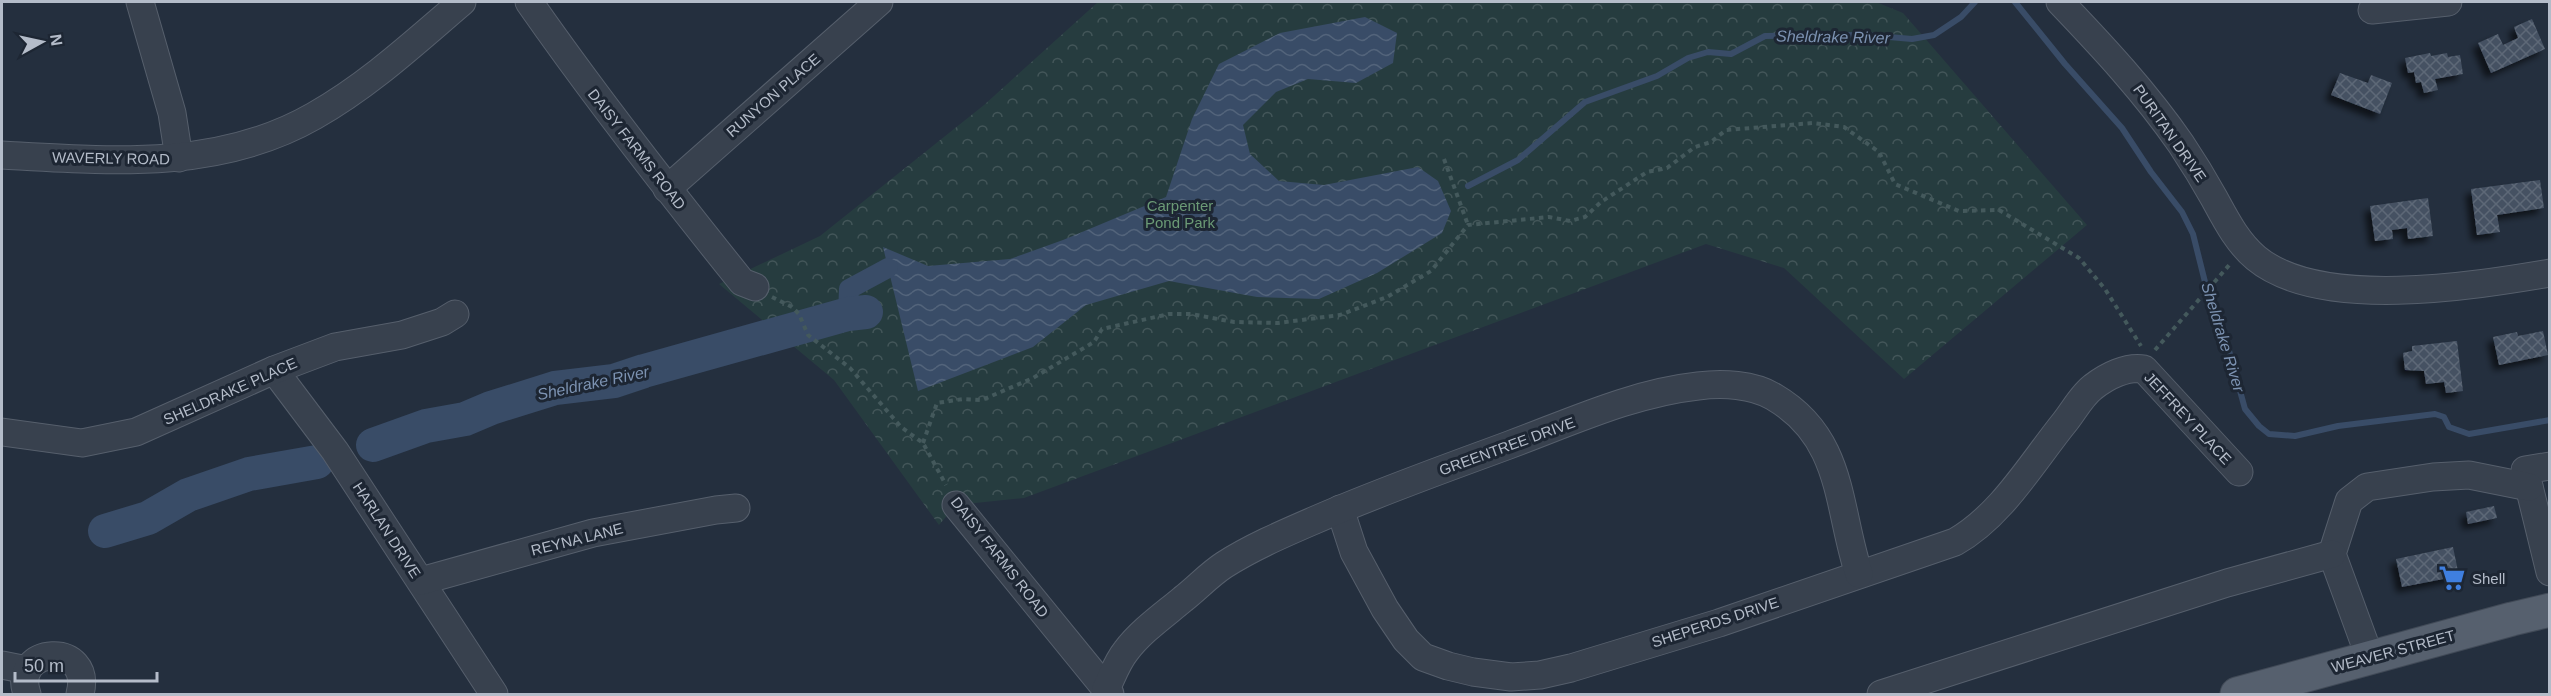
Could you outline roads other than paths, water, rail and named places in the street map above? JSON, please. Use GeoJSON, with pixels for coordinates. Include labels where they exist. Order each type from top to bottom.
{"type":"FeatureCollection","features":[{"type":"Feature","properties":{"kind":"main road","name":"WEAVER STREET"},"geometry":{"type":"LineString","coordinates":[[2237,694],[2550,610]]}},
{"type":"Feature","properties":{"kind":"street"},"geometry":{"type":"LineString","coordinates":[[140,2],[172,113],[179,158]]}},
{"type":"Feature","properties":{"kind":"street","name":"WAVERLY ROAD"},"geometry":{"type":"LineString","coordinates":[[2,155],[96,160],[179,158],[210,153],[266,138],[314,117],[371,79],[462,2]]}},
{"type":"Feature","properties":{"kind":"street","name":"DAISY FARMS ROAD"},"geometry":{"type":"LineString","coordinates":[[530,2],[588,86],[667,189],[742,282],[754,287]]}},
{"type":"Feature","properties":{"kind":"street","name":"RUNYON PLACE"},"geometry":{"type":"LineString","coordinates":[[667,189],[879,2]]}},
{"type":"Feature","properties":{"kind":"street","name":"PURITAN DRIVE"},"geometry":{"type":"LineString","coordinates":[[2060,2],[2125,70],[2159,114],[2194,164],[2228,225],[2244,246],[2257,259],[2273,268],[2302,280],[2344,288],[2381,290],[2451,288],[2550,273]]}},
{"type":"Feature","properties":{"kind":"street"},"geometry":{"type":"LineString","coordinates":[[2372,10],[2448,2]]}},
{"type":"Feature","properties":{"kind":"street","name":"SHELDRAKE PLACE"},"geometry":{"type":"LineString","coordinates":[[2,432],[82,443],[135,432],[207,402],[274,370],[335,346],[402,335],[442,322],[455,314]]}},
{"type":"Feature","properties":{"kind":"street","name":"JEFFREY PLACE"},"geometry":{"type":"LineString","coordinates":[[2103,381],[2121,371],[2136,367],[2144,369],[2239,472]]}},
{"type":"Feature","properties":{"kind":"street","name":"HARLAN DRIVE"},"geometry":{"type":"LineString","coordinates":[[274,370],[335,451],[494,694]]}},
{"type":"Feature","properties":{"kind":"street","name":"SHEPERDS DRIVE"},"geometry":{"type":"LineString","coordinates":[[1340,509],[1354,552],[1385,609],[1406,640],[1423,657],[1473,672],[1511,676],[1540,675],[1572,668],[1719,623],[1927,553],[1974,531],[1993,512],[2092,387],[2103,381]]}},
{"type":"Feature","properties":{"kind":"street","name":"GREENTREE DRIVE"},"geometry":{"type":"LineString","coordinates":[[1108,692],[1125,651],[1144,632],[1223,565],[1276,537],[1378,492],[1639,398],[1698,386],[1726,384],[1757,390],[1773,396],[1797,414],[1810,429],[1827,454],[1840,489],[1850,545],[1859,574]]}},
{"type":"Feature","properties":{"kind":"street"},"geometry":{"type":"LineString","coordinates":[[2550,466],[2525,470],[2550,572]]}},
{"type":"Feature","properties":{"kind":"street"},"geometry":{"type":"LineString","coordinates":[[2370,658],[2332,554],[2349,501],[2367,486],[2433,477],[2469,475],[2529,487]]}},
{"type":"Feature","properties":{"kind":"street","name":"DAISY FARMS ROAD"},"geometry":{"type":"LineString","coordinates":[[956,505],[1108,692]]}},
{"type":"Feature","properties":{"kind":"street","name":"REYNA LANE"},"geometry":{"type":"LineString","coordinates":[[421,581],[593,533],[736,508]]}},
{"type":"Feature","properties":{"kind":"street"},"geometry":{"type":"LineString","coordinates":[[1881,694],[2227,583],[2332,554]]}},
{"type":"Feature","properties":{"kind":"street"},"geometry":{"type":"LineString","coordinates":[[19,677],[41,657],[60,655],[69,659],[81,675],[80,694]]}},
{"type":"Feature","properties":{"kind":"water"},"geometry":{"type":"Polygon","coordinates":[[[1365,17],[1397,33],[1393,63],[1356,83],[1308,79],[1276,92],[1243,125],[1250,154],[1279,181],[1324,185],[1418,167],[1438,181],[1451,211],[1442,233],[1377,273],[1319,299],[1257,297],[1169,281],[1086,305],[1033,347],[918,391],[883,247],[928,266],[1010,259],[1063,240],[1166,197],[1192,119],[1219,64],[1280,33],[1365,17]]]}},
{"type":"Feature","properties":{"kind":"waterway","name":"Sheldrake River"},"geometry":{"type":"LineString","coordinates":[[1468,186],[1518,160],[1585,102],[1657,76],[1688,58],[1708,52],[1731,54],[1765,36],[1866,35],[1912,39],[1934,35],[1961,17],[1975,2]]}},
{"type":"Feature","properties":{"kind":"waterway","name":"Sheldrake River"},"geometry":{"type":"LineString","coordinates":[[2015,2],[2065,64],[2122,128],[2151,172],[2182,212],[2193,234],[2209,298],[2228,347],[2245,409],[2269,434],[2295,436],[2338,426],[2435,414],[2444,417],[2449,427],[2469,434],[2550,420]]}},
{"type":"Feature","properties":{"kind":"waterway","name":"Sheldrake River"},"geometry":{"type":"LineString","coordinates":[[848,314],[849,289],[888,268]]}},
{"type":"Feature","properties":{"kind":"waterway","name":"Sheldrake River"},"geometry":{"type":"LineString","coordinates":[[373,445],[426,426],[465,419],[491,408],[555,388],[614,381],[848,314],[866,312]]}},
{"type":"Feature","properties":{"kind":"waterway","name":"Sheldrake River"},"geometry":{"type":"LineString","coordinates":[[105,531],[148,518],[188,495],[249,474],[317,462]]}},
{"type":"Feature","properties":{"kind":"place","name":"Shell"},"geometry":{"type":"Point","coordinates":[2452,578]}},
{"type":"Feature","properties":{"kind":"park label","name":"Carpenter Pond Park"},"geometry":{"type":"Point","coordinates":[1180,214]}}]}
